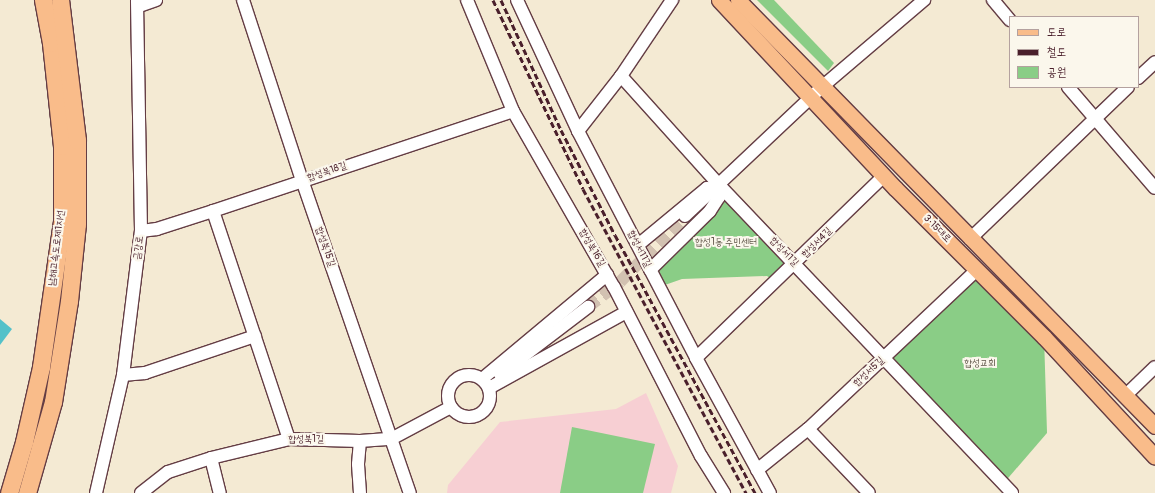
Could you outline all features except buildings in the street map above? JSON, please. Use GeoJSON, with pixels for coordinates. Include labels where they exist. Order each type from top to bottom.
{"type":"FeatureCollection","features":[{"type":"Feature","properties":{"kind":"highway","name":"남해고속도로제1지선"},"geometry":{"type":"LineString","coordinates":[[9,493],[24,442],[41,367],[62,221],[62,146],[51,44],[43,0]]}},
{"type":"Feature","properties":{"kind":"highway","name":"남해고속도로제1지선"},"geometry":{"type":"LineString","coordinates":[[27,493],[53,402],[68,301],[77,224],[77,140],[60,0]]}},
{"type":"Feature","properties":{"kind":"main road","name":"3·15대로"},"geometry":{"type":"LineString","coordinates":[[719,0],[884,176],[1044,336],[1155,457]]}},
{"type":"Feature","properties":{"kind":"main road","name":"3·15대로"},"geometry":{"type":"LineString","coordinates":[[738,0],[970,239],[1155,426]]}},
{"type":"Feature","properties":{"kind":"street"},"geometry":{"type":"LineString","coordinates":[[138,3],[156,0]]}},
{"type":"Feature","properties":{"kind":"street","name":"합성북15길"},"geometry":{"type":"LineString","coordinates":[[243,0],[302,180],[410,493]]}},
{"type":"Feature","properties":{"kind":"street","name":"합성북16길"},"geometry":{"type":"LineString","coordinates":[[467,0],[513,110],[607,275],[701,456],[724,493]]}},
{"type":"Feature","properties":{"kind":"street","name":"합성서11길"},"geometry":{"type":"LineString","coordinates":[[517,0],[578,131],[696,358],[770,493]]}},
{"type":"Feature","properties":{"kind":"street"},"geometry":{"type":"LineString","coordinates":[[578,131],[621,76],[672,0]]}},
{"type":"Feature","properties":{"kind":"street"},"geometry":{"type":"LineString","coordinates":[[685,216],[823,86],[924,0]]}},
{"type":"Feature","properties":{"kind":"street"},"geometry":{"type":"LineString","coordinates":[[993,0],[1009,19]]}},
{"type":"Feature","properties":{"kind":"street","name":"금강로"},"geometry":{"type":"LineString","coordinates":[[96,493],[123,375],[141,231],[138,3]]}},
{"type":"Feature","properties":{"kind":"street"},"geometry":{"type":"LineString","coordinates":[[1139,77],[1155,62]]}},
{"type":"Feature","properties":{"kind":"street","name":"합성서1길"},"geometry":{"type":"LineString","coordinates":[[621,76],[717,187],[795,265],[1012,493]]}},
{"type":"Feature","properties":{"kind":"street"},"geometry":{"type":"LineString","coordinates":[[1069,88],[1155,188]]}},
{"type":"Feature","properties":{"kind":"street"},"geometry":{"type":"LineString","coordinates":[[970,239],[1127,88]]}},
{"type":"Feature","properties":{"kind":"street","name":"합성북18길"},"geometry":{"type":"LineString","coordinates":[[141,231],[157,229],[213,211],[513,110]]}},
{"type":"Feature","properties":{"kind":"street","name":"합성서4길"},"geometry":{"type":"LineString","coordinates":[[696,358],[795,265],[884,176]]}},
{"type":"Feature","properties":{"kind":"street"},"geometry":{"type":"LineString","coordinates":[[638,245],[706,188],[717,187]]}},
{"type":"Feature","properties":{"kind":"street"},"geometry":{"type":"LineString","coordinates":[[650,270],[710,211],[718,197],[717,187]]}},
{"type":"Feature","properties":{"kind":"street"},"geometry":{"type":"LineString","coordinates":[[213,211],[256,336],[289,439]]}},
{"type":"Feature","properties":{"kind":"street","name":"합성서5길"},"geometry":{"type":"LineString","coordinates":[[757,470],[808,430],[977,270]]}},
{"type":"Feature","properties":{"kind":"street"},"geometry":{"type":"LineString","coordinates":[[486,383],[607,275]]}},
{"type":"Feature","properties":{"kind":"street"},"geometry":{"type":"LineString","coordinates":[[486,383],[588,307]]}},
{"type":"Feature","properties":{"kind":"street"},"geometry":{"type":"LineString","coordinates":[[486,383],[488,407],[478,416],[465,417],[451,407],[448,397],[452,383],[465,375],[486,383],[626,312]]}},
{"type":"Feature","properties":{"kind":"street"},"geometry":{"type":"LineString","coordinates":[[123,375],[145,374],[256,336]]}},
{"type":"Feature","properties":{"kind":"street"},"geometry":{"type":"LineString","coordinates":[[1126,395],[1155,366]]}},
{"type":"Feature","properties":{"kind":"street","name":"합성북1길"},"geometry":{"type":"LineString","coordinates":[[141,493],[168,472],[210,458],[289,439],[360,441],[391,439],[451,407]]}},
{"type":"Feature","properties":{"kind":"street"},"geometry":{"type":"LineString","coordinates":[[808,430],[869,493]]}},
{"type":"Feature","properties":{"kind":"street"},"geometry":{"type":"LineString","coordinates":[[360,441],[358,464],[360,493]]}},
{"type":"Feature","properties":{"kind":"street"},"geometry":{"type":"LineString","coordinates":[[210,458],[220,493]]}},
{"type":"Feature","properties":{"kind":"shaded area"},"geometry":{"type":"Polygon","coordinates":[[[646,393],[678,466],[671,493],[447,493],[448,485],[500,422],[616,409],[646,393]]]}},
{"type":"Feature","properties":{"kind":"green space"},"geometry":{"type":"Polygon","coordinates":[[[757,0],[774,0],[834,63],[828,71],[757,0]]]}},
{"type":"Feature","properties":{"kind":"green space","name":"합성1동 주민센터"},"geometry":{"type":"Polygon","coordinates":[[[715,189],[795,265],[776,282],[767,276],[682,279],[662,286],[650,270],[710,211],[715,189]]]}},
{"type":"Feature","properties":{"kind":"green space","name":"합성교회"},"geometry":{"type":"Polygon","coordinates":[[[977,270],[1044,337],[1047,433],[1003,484],[884,358],[977,270]]]}},
{"type":"Feature","properties":{"kind":"green space"},"geometry":{"type":"Polygon","coordinates":[[[572,427],[655,444],[643,493],[560,493],[572,427]]]}},
{"type":"Feature","properties":{"kind":"water"},"geometry":{"type":"Polygon","coordinates":[[[0,319],[12,329],[0,345],[0,319]]]}},
{"type":"Feature","properties":{"kind":"tunnel"},"geometry":{"type":"LineString","coordinates":[[588,307],[620,282],[685,216]]}},
{"type":"Feature","properties":{"kind":"railway"},"geometry":{"type":"LineString","coordinates":[[493,0],[583,189],[746,493]]}},
{"type":"Feature","properties":{"kind":"railway"},"geometry":{"type":"LineString","coordinates":[[501,0],[561,130],[615,235],[755,493]]}}]}
